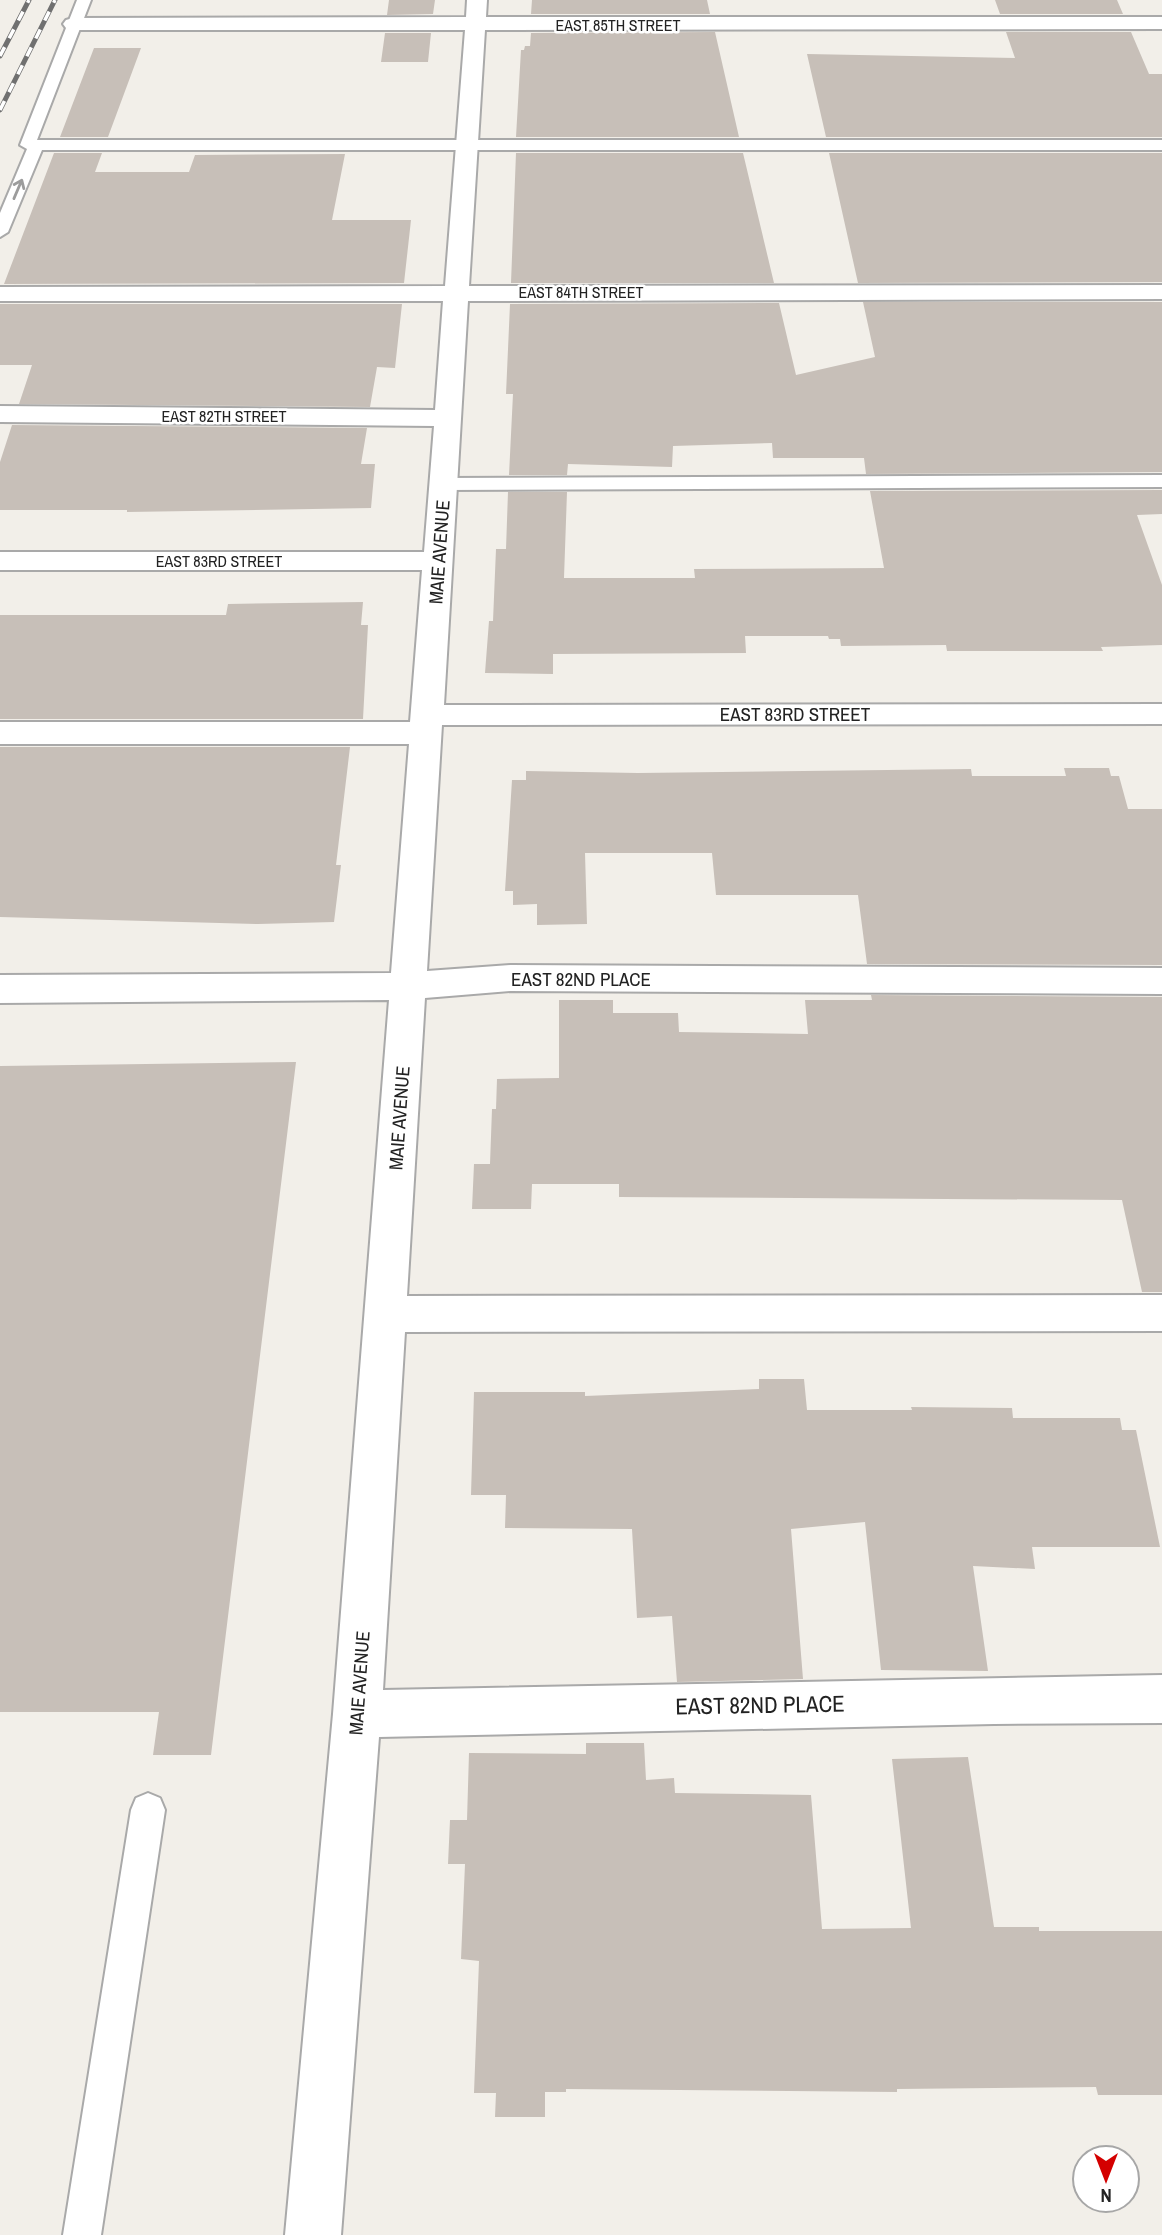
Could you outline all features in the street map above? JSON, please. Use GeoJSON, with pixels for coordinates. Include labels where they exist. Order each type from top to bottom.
{"type":"FeatureCollection","features":[{"type":"Feature","properties":{"kind":"street"},"geometry":{"type":"LineString","coordinates":[[1149,0],[1161,25]]}},
{"type":"Feature","properties":{"kind":"street","name":"EAST 85TH STREET"},"geometry":{"type":"LineString","coordinates":[[73,24],[477,12],[1161,25]]}},
{"type":"Feature","properties":{"kind":"street","name":"MAIE AVENUE"},"geometry":{"type":"LineString","coordinates":[[313,2235],[358,1714],[477,12]]}},
{"type":"Feature","properties":{"kind":"street","name":"EAST 84TH STREET"},"geometry":{"type":"LineString","coordinates":[[0,294],[1162,292]]}},
{"type":"Feature","properties":{"kind":"street","name":"EAST 82TH STREET"},"geometry":{"type":"LineString","coordinates":[[0,414],[448,418]]}},
{"type":"Feature","properties":{"kind":"street","name":"EAST 83RD STREET"},"geometry":{"type":"LineString","coordinates":[[0,561],[438,561]]}},
{"type":"Feature","properties":{"kind":"street","name":"EAST 83RD STREET"},"geometry":{"type":"LineString","coordinates":[[0,733],[1162,714]]}},
{"type":"Feature","properties":{"kind":"street","name":"EAST 82ND PLACE"},"geometry":{"type":"LineString","coordinates":[[0,989],[408,986],[510,978],[1162,981]]}},
{"type":"Feature","properties":{"kind":"street"},"geometry":{"type":"LineString","coordinates":[[385,1314],[1162,1313]]}},
{"type":"Feature","properties":{"kind":"street","name":"EAST 82ND PLACE"},"geometry":{"type":"LineString","coordinates":[[358,1714],[1162,1699]]}},
{"type":"Feature","properties":{"kind":"lane"},"geometry":{"type":"LineString","coordinates":[[84,0],[27,145],[467,148],[1162,145]]}},
{"type":"Feature","properties":{"kind":"lane"},"geometry":{"type":"LineString","coordinates":[[0,232],[36,146]]}},
{"type":"Feature","properties":{"kind":"lane"},"geometry":{"type":"LineString","coordinates":[[443,484],[1162,481]]}},
{"type":"Feature","properties":{"kind":"lane"},"geometry":{"type":"LineString","coordinates":[[82,2235],[148,1810]]}},
{"type":"Feature","properties":{"kind":"building"},"geometry":{"type":"Polygon","coordinates":[[[389,0],[435,0],[433,14],[387,15],[389,0]]]}},
{"type":"Feature","properties":{"kind":"building"},"geometry":{"type":"Polygon","coordinates":[[[532,0],[707,0],[710,14],[531,14],[532,0]]]}},
{"type":"Feature","properties":{"kind":"building"},"geometry":{"type":"Polygon","coordinates":[[[995,0],[1117,0],[1123,14],[1000,14],[995,0]]]}},
{"type":"Feature","properties":{"kind":"building"},"geometry":{"type":"Polygon","coordinates":[[[715,32],[739,137],[516,137],[521,50],[530,46],[531,33],[715,32]]]}},
{"type":"Feature","properties":{"kind":"building"},"geometry":{"type":"Polygon","coordinates":[[[1006,32],[1131,32],[1149,74],[1162,74],[1162,137],[826,137],[807,54],[1015,58],[1006,32]]]}},
{"type":"Feature","properties":{"kind":"building"},"geometry":{"type":"Polygon","coordinates":[[[385,33],[431,33],[428,62],[381,62],[385,33]]]}},
{"type":"Feature","properties":{"kind":"building"},"geometry":{"type":"Polygon","coordinates":[[[94,48],[141,48],[108,137],[60,137],[94,48]]]}},
{"type":"Feature","properties":{"kind":"building"},"geometry":{"type":"Polygon","coordinates":[[[54,153],[102,153],[95,172],[189,172],[195,155],[345,154],[332,220],[411,220],[404,283],[4,284],[54,153]]]}},
{"type":"Feature","properties":{"kind":"building"},"geometry":{"type":"Polygon","coordinates":[[[516,153],[743,153],[774,283],[511,283],[516,153]]]}},
{"type":"Feature","properties":{"kind":"building"},"geometry":{"type":"Polygon","coordinates":[[[829,153],[1162,153],[1162,282],[858,283],[829,153]]]}},
{"type":"Feature","properties":{"kind":"building"},"geometry":{"type":"Polygon","coordinates":[[[863,302],[1162,302],[1162,472],[866,474],[864,458],[773,458],[772,443],[673,446],[672,467],[568,464],[567,475],[509,475],[513,394],[506,394],[510,304],[779,303],[796,375],[875,357],[863,302]]]}},
{"type":"Feature","properties":{"kind":"building"},"geometry":{"type":"Polygon","coordinates":[[[0,304],[402,304],[395,368],[377,367],[370,407],[19,404],[32,365],[0,365],[0,304]]]}},
{"type":"Feature","properties":{"kind":"building"},"geometry":{"type":"Polygon","coordinates":[[[12,425],[367,428],[361,464],[375,464],[371,508],[127,512],[0,510],[0,462],[12,425]]]}},
{"type":"Feature","properties":{"kind":"building"},"geometry":{"type":"Polygon","coordinates":[[[1162,490],[1162,514],[1137,515],[1162,585],[1162,645],[1101,647],[1103,651],[947,651],[946,645],[841,646],[840,639],[829,639],[828,636],[745,636],[746,653],[553,654],[553,674],[485,673],[489,621],[493,621],[496,549],[506,549],[508,492],[567,492],[564,578],[695,578],[694,569],[884,568],[870,491],[1162,490]]]}},
{"type":"Feature","properties":{"kind":"building"},"geometry":{"type":"Polygon","coordinates":[[[363,602],[361,625],[368,625],[363,719],[0,719],[0,615],[226,615],[228,604],[363,602]]]}},
{"type":"Feature","properties":{"kind":"building"},"geometry":{"type":"Polygon","coordinates":[[[0,747],[350,747],[336,865],[341,865],[334,922],[258,924],[0,917],[0,747]]]}},
{"type":"Feature","properties":{"kind":"building"},"geometry":{"type":"Polygon","coordinates":[[[1064,768],[1109,768],[1111,776],[1119,776],[1128,809],[1162,809],[1162,965],[867,964],[858,895],[716,895],[712,853],[585,853],[587,924],[537,925],[537,904],[513,905],[513,891],[505,891],[512,780],[526,780],[526,771],[638,773],[971,769],[972,776],[1066,776],[1064,768]]]}},
{"type":"Feature","properties":{"kind":"building"},"geometry":{"type":"Polygon","coordinates":[[[871,995],[1162,997],[1162,1292],[1142,1292],[1122,1200],[619,1197],[619,1184],[532,1184],[531,1209],[472,1209],[474,1164],[490,1164],[492,1109],[496,1109],[497,1079],[559,1078],[559,1000],[613,1000],[613,1013],[678,1013],[679,1032],[808,1034],[805,1000],[872,1000],[871,995]]]}},
{"type":"Feature","properties":{"kind":"building"},"geometry":{"type":"Polygon","coordinates":[[[296,1062],[211,1755],[153,1755],[159,1712],[0,1712],[0,1066],[296,1062]]]}},
{"type":"Feature","properties":{"kind":"building"},"geometry":{"type":"Polygon","coordinates":[[[759,1379],[804,1379],[807,1410],[1012,1408],[1013,1418],[1120,1418],[1122,1430],[1136,1430],[1160,1547],[1032,1547],[1035,1569],[973,1566],[988,1671],[881,1670],[865,1522],[791,1529],[803,1679],[677,1682],[672,1616],[637,1618],[632,1529],[505,1528],[506,1495],[471,1495],[474,1392],[585,1392],[585,1396],[759,1389],[759,1379]]]}},
{"type":"Feature","properties":{"kind":"building"},"geometry":{"type":"Polygon","coordinates":[[[586,1743],[644,1743],[646,1780],[674,1778],[675,1793],[811,1795],[822,1929],[911,1928],[892,1759],[968,1757],[994,1927],[1039,1927],[1039,1931],[1162,1931],[1162,2095],[1098,2095],[1096,2087],[897,2089],[897,2092],[566,2089],[566,2092],[545,2092],[545,2117],[495,2117],[496,2093],[474,2093],[479,1961],[461,1959],[465,1864],[448,1864],[450,1820],[467,1820],[469,1753],[586,1754],[586,1743]]]}},
{"type":"Feature","properties":{"kind":"railway"},"geometry":{"type":"LineString","coordinates":[[0,56],[29,0]]}},
{"type":"Feature","properties":{"kind":"railway"},"geometry":{"type":"LineString","coordinates":[[0,110],[55,0]]}}]}
